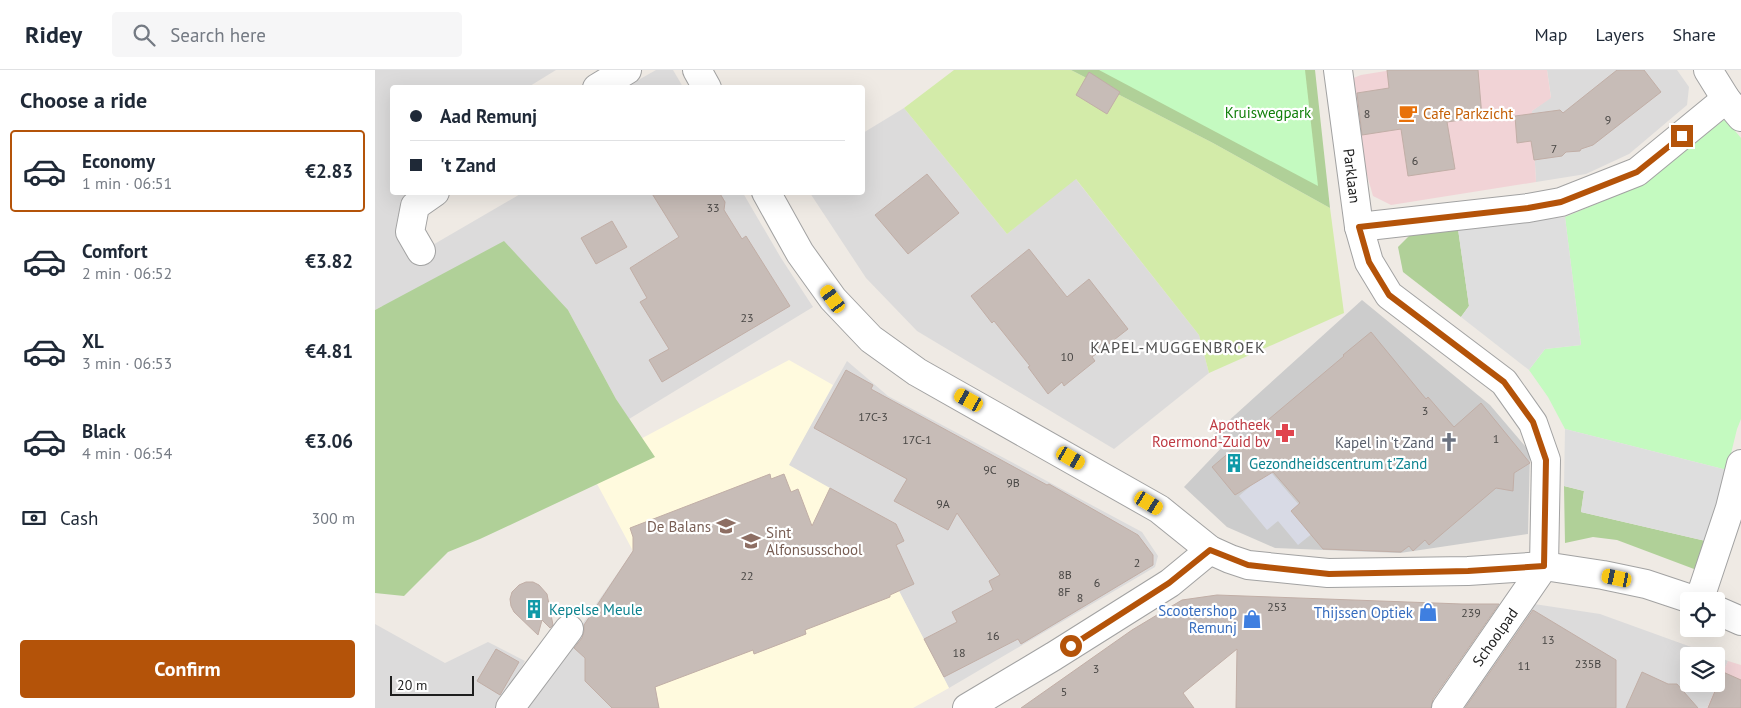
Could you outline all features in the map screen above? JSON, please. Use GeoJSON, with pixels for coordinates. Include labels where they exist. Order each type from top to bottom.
{"type":"FeatureCollection","features":[{"type":"Feature","properties":{"kind":"street"},"geometry":{"type":"LineString","coordinates":[[602,85],[627,70]]}},
{"type":"Feature","properties":{"kind":"street"},"geometry":{"type":"LineString","coordinates":[[697,70],[705,85]]}},
{"type":"Feature","properties":{"kind":"street","name":"Parklaan"},"geometry":{"type":"LineString","coordinates":[[1338,70],[1359,227],[1369,262],[1389,295],[1504,382],[1533,422],[1546,460],[1544,566]]}},
{"type":"Feature","properties":{"kind":"street"},"geometry":{"type":"LineString","coordinates":[[1359,227],[1528,208],[1561,202],[1637,172],[1734,108],[1708,70]]}},
{"type":"Feature","properties":{"kind":"street"},"geometry":{"type":"LineString","coordinates":[[421,251],[410,232],[415,206],[431,195]]}},
{"type":"Feature","properties":{"kind":"street"},"geometry":{"type":"LineString","coordinates":[[768,195],[800,253],[833,299],[871,339],[917,372],[1159,509],[1210,550],[1248,565],[1329,574],[1468,571],[1544,566],[1646,584],[1680,595]]}},
{"type":"Feature","properties":{"kind":"street"},"geometry":{"type":"LineString","coordinates":[[1701,592],[1724,526],[1741,464]]}},
{"type":"Feature","properties":{"kind":"street"},"geometry":{"type":"LineString","coordinates":[[967,708],[1055,656],[1169,583],[1210,550]]}},
{"type":"Feature","properties":{"kind":"street","name":"Schoolpad"},"geometry":{"type":"LineString","coordinates":[[1445,708],[1544,566]]}},
{"type":"Feature","properties":{"kind":"street"},"geometry":{"type":"LineString","coordinates":[[1725,614],[1741,621]]}},
{"type":"Feature","properties":{"kind":"street"},"geometry":{"type":"LineString","coordinates":[[510,708],[569,629]]}},
{"type":"Feature","properties":{"kind":"shaded area"},"geometry":{"type":"Polygon","coordinates":[[[375,70],[556,70],[532,85],[390,85],[390,195],[417,195],[412,257],[519,195],[744,195],[781,258],[813,307],[629,419],[616,399],[568,310],[382,306],[375,310],[375,70]]]}},
{"type":"Feature","properties":{"kind":"shaded area"},"geometry":{"type":"Polygon","coordinates":[[[656,70],[673,70],[682,85],[630,85],[656,70]]]}},
{"type":"Feature","properties":{"kind":"shaded area"},"geometry":{"type":"Polygon","coordinates":[[[1392,70],[1547,70],[1551,98],[1532,111],[1536,182],[1391,205],[1373,196],[1357,140],[1351,79],[1361,75],[1392,70]]]}},
{"type":"Feature","properties":{"kind":"shaded area"},"geometry":{"type":"Polygon","coordinates":[[[1547,70],[1677,70],[1689,87],[1687,105],[1629,154],[1586,174],[1536,182],[1532,111],[1551,97],[1547,70]]]}},
{"type":"Feature","properties":{"kind":"shaded area"},"geometry":{"type":"Polygon","coordinates":[[[904,108],[1007,234],[1075,178],[1199,335],[1209,373],[1114,449],[917,331],[866,278],[811,195],[865,195],[865,132],[904,108]]]}},
{"type":"Feature","properties":{"kind":"shaded area"},"geometry":{"type":"Polygon","coordinates":[[[1565,217],[1581,345],[1545,349],[1529,370],[1461,317],[1469,306],[1458,229],[1565,217]]]}},
{"type":"Feature","properties":{"kind":"shaded area"},"geometry":{"type":"Polygon","coordinates":[[[1362,300],[1490,405],[1530,452],[1528,534],[1400,553],[1275,548],[1227,527],[1184,487],[1225,444],[1214,434],[1362,300]]]}},
{"type":"Feature","properties":{"kind":"shaded area","name":"Sint Alfonsusschool"},"geometry":{"type":"Polygon","coordinates":[[[789,360],[833,385],[789,465],[830,488],[831,527],[899,591],[949,688],[913,708],[659,708],[633,551],[588,467],[789,360]]]}},
{"type":"Feature","properties":{"kind":"shaded area"},"geometry":{"type":"Polygon","coordinates":[[[847,361],[888,396],[1142,532],[1158,556],[1155,567],[949,688],[899,591],[831,527],[829,490],[788,465],[847,361]]]}},
{"type":"Feature","properties":{"kind":"shaded area"},"geometry":{"type":"Polygon","coordinates":[[[1565,429],[1727,470],[1710,542],[1581,512],[1584,491],[1564,486],[1565,429]]]}},
{"type":"Feature","properties":{"kind":"shaded area"},"geometry":{"type":"Polygon","coordinates":[[[1269,470],[1319,528],[1298,545],[1278,521],[1267,530],[1239,496],[1269,470]]]}},
{"type":"Feature","properties":{"kind":"shaded area"},"geometry":{"type":"Polygon","coordinates":[[[633,551],[659,708],[524,708],[633,551]]]}},
{"type":"Feature","properties":{"kind":"shaded area"},"geometry":{"type":"Polygon","coordinates":[[[1534,604],[1600,614],[1691,647],[1680,647],[1680,692],[1714,692],[1707,708],[1460,708],[1534,604]]]}},
{"type":"Feature","properties":{"kind":"shaded area"},"geometry":{"type":"Polygon","coordinates":[[[375,624],[445,663],[488,642],[525,661],[498,708],[375,708],[375,624]]]}},
{"type":"Feature","properties":{"kind":"shaded area"},"geometry":{"type":"Polygon","coordinates":[[[1728,661],[1741,665],[1741,708],[1707,708],[1714,692],[1725,692],[1725,668],[1728,661]]]}},
{"type":"Feature","properties":{"kind":"green space"},"geometry":{"type":"Polygon","coordinates":[[[954,70],[1071,70],[1213,143],[1330,208],[1344,313],[1209,373],[1199,335],[1076,179],[1007,234],[904,108],[954,70]]]}},
{"type":"Feature","properties":{"kind":"green space","name":"Kruiswegpark"},"geometry":{"type":"Polygon","coordinates":[[[1071,70],[1315,70],[1330,208],[1213,143],[1071,70]]]}},
{"type":"Feature","properties":{"kind":"green space","name":"Kruiswegpark"},"geometry":{"type":"Polygon","coordinates":[[[1099,70],[1305,70],[1318,186],[1099,70]]]}},
{"type":"Feature","properties":{"kind":"green space"},"geometry":{"type":"Polygon","coordinates":[[[1725,119],[1741,138],[1741,419],[1727,470],[1565,429],[1548,397],[1529,370],[1545,349],[1581,345],[1565,217],[1646,183],[1725,119]]]}},
{"type":"Feature","properties":{"kind":"green space"},"geometry":{"type":"Polygon","coordinates":[[[1458,229],[1469,306],[1461,317],[1403,272],[1398,247],[1410,235],[1458,229]]]}},
{"type":"Feature","properties":{"kind":"green space"},"geometry":{"type":"Polygon","coordinates":[[[504,241],[568,310],[616,399],[655,457],[480,539],[448,552],[404,596],[375,593],[375,310],[504,241]]]}},
{"type":"Feature","properties":{"kind":"green space"},"geometry":{"type":"Polygon","coordinates":[[[1564,486],[1584,491],[1581,512],[1710,542],[1702,572],[1617,540],[1593,537],[1565,543],[1564,486]]]}},
{"type":"Feature","properties":{"kind":"building"},"geometry":{"type":"Polygon","coordinates":[[[1387,70],[1478,70],[1482,117],[1447,122],[1455,169],[1408,176],[1401,129],[1362,135],[1357,93],[1389,88],[1387,70]]]}},
{"type":"Feature","properties":{"kind":"building"},"geometry":{"type":"Polygon","coordinates":[[[1617,70],[1644,70],[1661,92],[1593,145],[1580,151],[1566,152],[1562,156],[1534,160],[1531,141],[1517,143],[1515,116],[1560,110],[1563,113],[1617,70]]]}},
{"type":"Feature","properties":{"kind":"building"},"geometry":{"type":"Polygon","coordinates":[[[1089,72],[1120,92],[1107,114],[1076,95],[1089,72]]]}},
{"type":"Feature","properties":{"kind":"building"},"geometry":{"type":"Polygon","coordinates":[[[927,174],[959,213],[908,254],[875,215],[927,174]]]}},
{"type":"Feature","properties":{"kind":"building"},"geometry":{"type":"Polygon","coordinates":[[[653,195],[721,195],[725,202],[724,210],[742,239],[746,236],[790,306],[662,382],[649,360],[669,349],[640,302],[647,298],[630,268],[679,237],[653,195]]]}},
{"type":"Feature","properties":{"kind":"building"},"geometry":{"type":"Polygon","coordinates":[[[612,221],[627,247],[596,264],[581,238],[612,221]]]}},
{"type":"Feature","properties":{"kind":"building"},"geometry":{"type":"Polygon","coordinates":[[[1029,249],[1067,297],[1089,279],[1128,329],[1092,357],[1095,361],[1064,386],[1062,382],[1048,394],[1028,367],[1030,366],[971,296],[1029,249]]]}},
{"type":"Feature","properties":{"kind":"building","name":"Kapel in 't Zand"},"geometry":{"type":"Polygon","coordinates":[[[1371,332],[1426,399],[1428,397],[1454,427],[1481,403],[1530,463],[1514,473],[1513,491],[1496,488],[1429,545],[1425,540],[1413,551],[1409,546],[1401,552],[1323,549],[1291,511],[1300,503],[1273,472],[1235,495],[1212,467],[1371,332]]]}},
{"type":"Feature","properties":{"kind":"building"},"geometry":{"type":"Polygon","coordinates":[[[846,370],[873,385],[871,389],[1047,485],[1049,484],[1138,535],[1153,555],[1153,565],[1021,644],[1018,639],[944,677],[924,639],[957,622],[952,612],[993,590],[989,581],[1000,575],[957,513],[948,530],[894,501],[907,479],[814,428],[846,370]]]}},
{"type":"Feature","properties":{"kind":"building"},"geometry":{"type":"Polygon","coordinates":[[[770,474],[771,479],[784,474],[791,492],[798,489],[812,526],[830,488],[896,524],[904,541],[896,545],[914,584],[890,595],[890,597],[805,630],[806,634],[754,654],[753,650],[655,687],[659,708],[612,708],[585,681],[585,658],[574,648],[582,638],[584,625],[633,551],[633,537],[630,528],[770,474]]]}},
{"type":"Feature","properties":{"kind":"building","name":"Kepelse Meule"},"geometry":{"type":"Polygon","coordinates":[[[533,582],[539,585],[547,594],[553,625],[550,628],[542,620],[538,635],[514,612],[511,606],[512,592],[519,585],[533,582]]]}},
{"type":"Feature","properties":{"kind":"building"},"geometry":{"type":"Polygon","coordinates":[[[1217,595],[1499,604],[1433,699],[1431,708],[1236,708],[1237,649],[1183,693],[1194,708],[1021,708],[1132,630],[1182,600],[1217,595]]]}},
{"type":"Feature","properties":{"kind":"building"},"geometry":{"type":"Polygon","coordinates":[[[1533,610],[1616,660],[1616,708],[1465,708],[1533,610]]]}},
{"type":"Feature","properties":{"kind":"building"},"geometry":{"type":"Polygon","coordinates":[[[496,649],[519,662],[500,695],[477,681],[496,649]]]}},
{"type":"Feature","properties":{"kind":"building"},"geometry":{"type":"Polygon","coordinates":[[[1642,672],[1668,684],[1677,684],[1680,687],[1680,692],[1684,692],[1698,708],[1626,708],[1642,672]]]}},
{"type":"Feature","properties":{"kind":"building"},"geometry":{"type":"Polygon","coordinates":[[[1725,673],[1741,680],[1741,708],[1708,708],[1715,692],[1725,692],[1725,673]]]}},
{"type":"Feature","properties":{"kind":"place","name":"Cafe Parkzicht"},"geometry":{"type":"Point","coordinates":[1408,113]}},
{"type":"Feature","properties":{"kind":"place","name":"Apotheek Roermond-Zuid bv"},"geometry":{"type":"Point","coordinates":[1285,433]}},
{"type":"Feature","properties":{"kind":"place","name":"Kapel in 't Zand"},"geometry":{"type":"Point","coordinates":[1449,442]}},
{"type":"Feature","properties":{"kind":"place","name":"Gezondheidscentrum t'Zand"},"geometry":{"type":"Point","coordinates":[1234,463]}},
{"type":"Feature","properties":{"kind":"place","name":"De Balans"},"geometry":{"type":"Point","coordinates":[726,526]}},
{"type":"Feature","properties":{"kind":"place","name":"Sint Alfonsusschool"},"geometry":{"type":"Point","coordinates":[751,541]}},
{"type":"Feature","properties":{"kind":"place","name":"Kepelse Meule"},"geometry":{"type":"Point","coordinates":[534,609]}},
{"type":"Feature","properties":{"kind":"place","name":"Thijssen Optiek"},"geometry":{"type":"Point","coordinates":[1428,612]}},
{"type":"Feature","properties":{"kind":"place","name":"Scootershop Remunj"},"geometry":{"type":"Point","coordinates":[1252,619]}},
{"type":"Feature","properties":{"kind":"district","name":"KAPEL-MUGGENBROEK"},"geometry":{"type":"Point","coordinates":[1178,347]}},
{"type":"Feature","properties":{"kind":"route"},"geometry":{"type":"LineString","coordinates":[[1071,646],[1169,583],[1210,550],[1248,565],[1329,574],[1468,571],[1544,566],[1546,460],[1533,422],[1504,382],[1389,295],[1369,262],[1359,227],[1473,215],[1561,202],[1637,172],[1682,136]]}}]}
